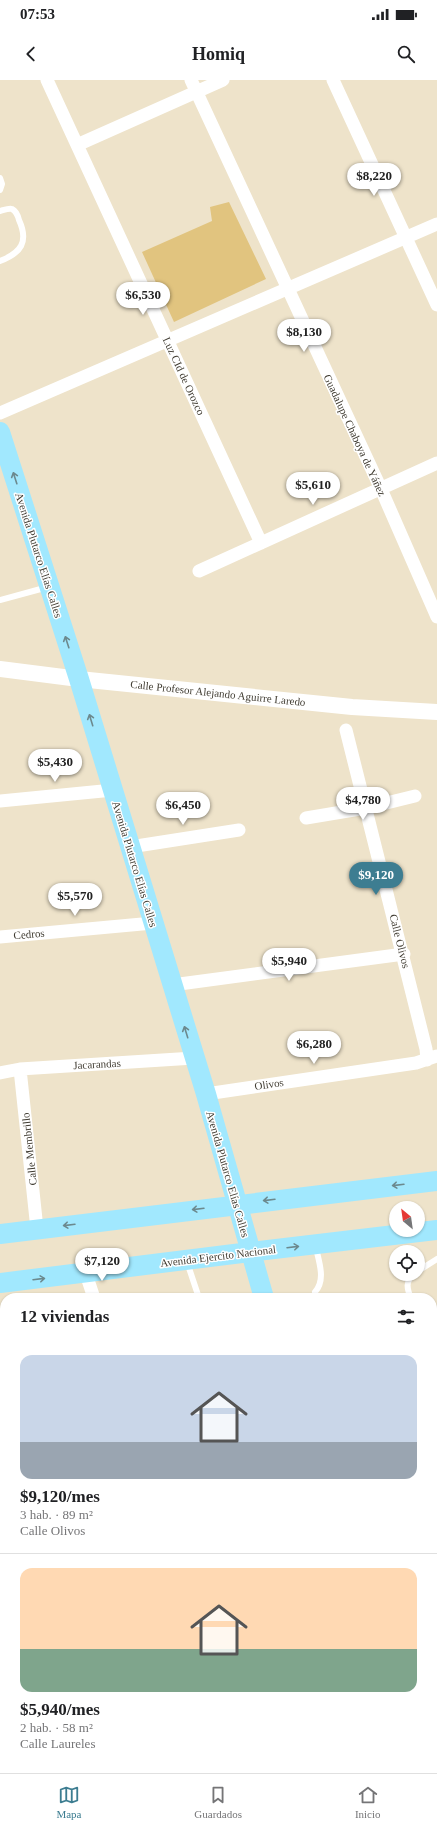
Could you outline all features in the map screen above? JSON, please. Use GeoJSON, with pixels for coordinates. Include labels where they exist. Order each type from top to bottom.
{"type":"FeatureCollection","features":[{"type":"Feature","properties":{"kind":"main road","name":"Avenida Plutarco Elías Calles"},"geometry":{"type":"LineString","coordinates":[[0,432],[79,679],[206,1094],[262,1293]]}},
{"type":"Feature","properties":{"kind":"main road"},"geometry":{"type":"LineString","coordinates":[[0,1234],[237,1204],[437,1181]]}},
{"type":"Feature","properties":{"kind":"main road","name":"Avenida Ejercito Nacional"},"geometry":{"type":"LineString","coordinates":[[0,1284],[437,1230]]}},
{"type":"Feature","properties":{"kind":"street","name":"Luz CId de Orozco"},"geometry":{"type":"LineString","coordinates":[[47,80],[261,542]]}},
{"type":"Feature","properties":{"kind":"street","name":"Guadalupe Chaboya de Yáñez"},"geometry":{"type":"LineString","coordinates":[[191,80],[381,489],[437,617]]}},
{"type":"Feature","properties":{"kind":"street"},"geometry":{"type":"LineString","coordinates":[[77,145],[223,80]]}},
{"type":"Feature","properties":{"kind":"street"},"geometry":{"type":"LineString","coordinates":[[333,80],[437,305]]}},
{"type":"Feature","properties":{"kind":"street"},"geometry":{"type":"LineString","coordinates":[[0,413],[406,236],[437,224]]}},
{"type":"Feature","properties":{"kind":"street"},"geometry":{"type":"LineString","coordinates":[[199,571],[437,463]]}},
{"type":"Feature","properties":{"kind":"street","name":"Calle Profesor Alejando Aguirre Laredo"},"geometry":{"type":"LineString","coordinates":[[0,669],[79,679],[352,707],[437,712]]}},
{"type":"Feature","properties":{"kind":"street","name":"Calle Olivos"},"geometry":{"type":"LineString","coordinates":[[346,730],[404,954],[426,1049],[432,1058]]}},
{"type":"Feature","properties":{"kind":"street"},"geometry":{"type":"LineString","coordinates":[[0,801],[113,790]]}},
{"type":"Feature","properties":{"kind":"street"},"geometry":{"type":"LineString","coordinates":[[306,818],[366,808],[414,796]]}},
{"type":"Feature","properties":{"kind":"street"},"geometry":{"type":"LineString","coordinates":[[130,847],[239,830]]}},
{"type":"Feature","properties":{"kind":"street","name":"Cedros"},"geometry":{"type":"LineString","coordinates":[[0,937],[153,923]]}},
{"type":"Feature","properties":{"kind":"street"},"geometry":{"type":"LineString","coordinates":[[172,985],[404,954]]}},
{"type":"Feature","properties":{"kind":"street","name":"Jacarandas"},"geometry":{"type":"LineString","coordinates":[[0,1073],[20,1069],[194,1058]]}},
{"type":"Feature","properties":{"kind":"street","name":"Olivos"},"geometry":{"type":"LineString","coordinates":[[206,1094],[416,1063],[432,1058]]}},
{"type":"Feature","properties":{"kind":"street","name":"Calle Membrillo"},"geometry":{"type":"LineString","coordinates":[[20,1069],[37,1229]]}},
{"type":"Feature","properties":{"kind":"street"},"geometry":{"type":"LineString","coordinates":[[86,1274],[92,1293]]}},
{"type":"Feature","properties":{"kind":"lane"},"geometry":{"type":"LineString","coordinates":[[0,178],[2,184],[0,190]]}},
{"type":"Feature","properties":{"kind":"lane"},"geometry":{"type":"LineString","coordinates":[[0,211],[9,209],[15,212],[23,229],[24,240],[20,248],[12,256],[0,261]]}},
{"type":"Feature","properties":{"kind":"lane"},"geometry":{"type":"LineString","coordinates":[[0,600],[49,586]]}},
{"type":"Feature","properties":{"kind":"lane"},"geometry":{"type":"LineString","coordinates":[[316,1244],[322,1279],[320,1288],[316,1292]]}},
{"type":"Feature","properties":{"kind":"lane"},"geometry":{"type":"LineString","coordinates":[[425,1267],[437,1259]]}},
{"type":"Feature","properties":{"kind":"lane"},"geometry":{"type":"LineString","coordinates":[[187,1260],[197,1293]]}},
{"type":"Feature","properties":{"kind":"lane"},"geometry":{"type":"LineString","coordinates":[[409,1281],[407,1289],[409,1293]]}},
{"type":"Feature","properties":{"kind":"shaded area"},"geometry":{"type":"Polygon","coordinates":[[[229,202],[266,279],[174,322],[142,252],[212,221],[210,207],[229,202]]]}}]}
